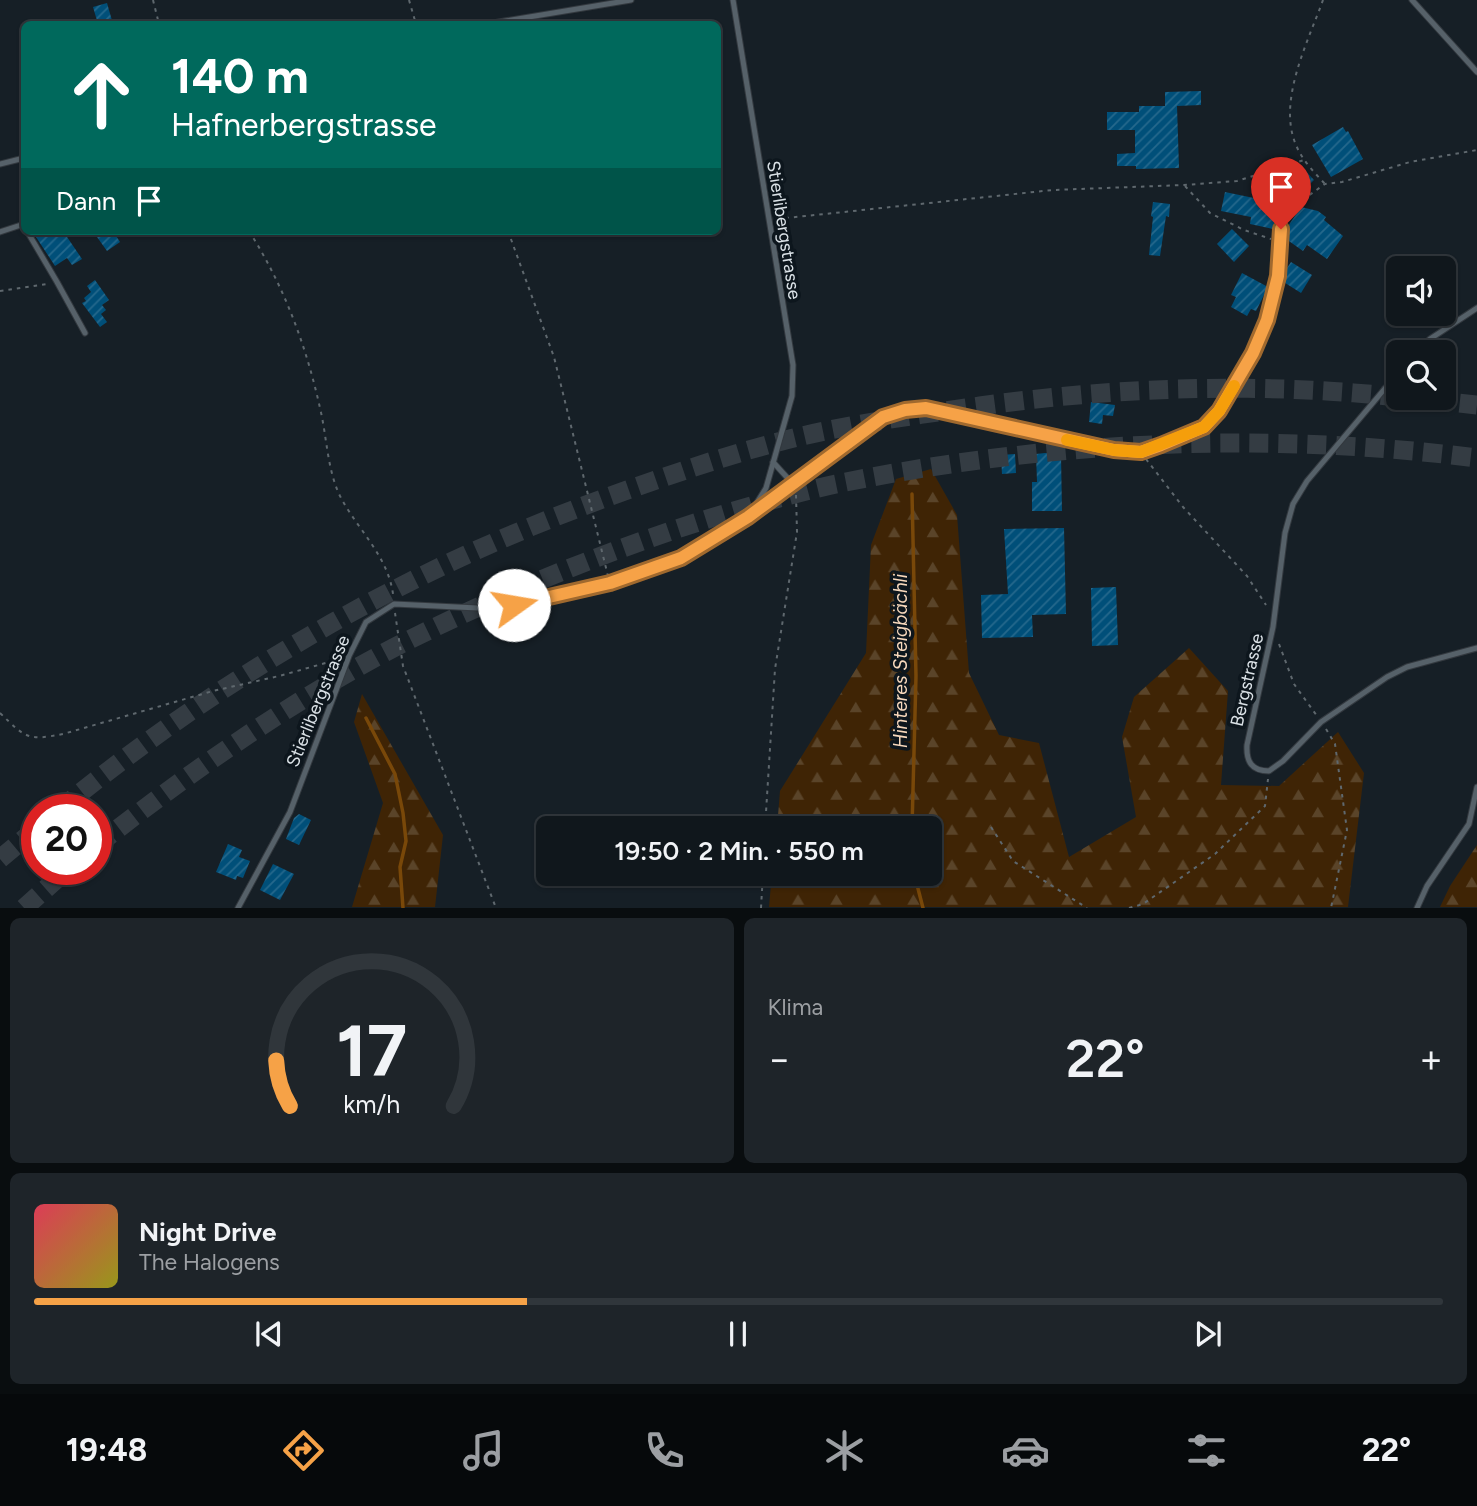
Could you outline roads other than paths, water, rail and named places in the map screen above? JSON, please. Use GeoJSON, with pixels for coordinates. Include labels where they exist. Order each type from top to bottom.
{"type":"FeatureCollection","features":[{"type":"Feature","properties":{"kind":"lane"},"geometry":{"type":"LineString","coordinates":[[504,21],[631,0]]}},
{"type":"Feature","properties":{"kind":"lane","name":"Stierlibergstrasse"},"geometry":{"type":"LineString","coordinates":[[238,908],[290,812],[349,656],[366,622],[394,604],[478,608],[514,605],[610,583],[681,558],[748,517],[766,488],[792,396],[793,365],[733,0]]}},
{"type":"Feature","properties":{"kind":"lane"},"geometry":{"type":"LineString","coordinates":[[1412,0],[1477,72]]}},
{"type":"Feature","properties":{"kind":"lane"},"geometry":{"type":"LineString","coordinates":[[0,164],[21,159]]}},
{"type":"Feature","properties":{"kind":"lane"},"geometry":{"type":"LineString","coordinates":[[0,232],[21,228]]}},
{"type":"Feature","properties":{"kind":"lane"},"geometry":{"type":"LineString","coordinates":[[748,517],[883,417],[905,410],[926,408],[1114,450],[1141,452],[1204,427],[1219,411],[1253,353],[1267,320],[1278,276],[1281,229]]}},
{"type":"Feature","properties":{"kind":"lane"},"geometry":{"type":"LineString","coordinates":[[30,235],[85,333]]}},
{"type":"Feature","properties":{"kind":"lane"},"geometry":{"type":"LineString","coordinates":[[1429,340],[1477,307]]}},
{"type":"Feature","properties":{"kind":"lane","name":"Bergstrasse"},"geometry":{"type":"LineString","coordinates":[[1386,387],[1307,481],[1293,504],[1285,533],[1273,627],[1247,746],[1248,761],[1251,766],[1261,771],[1269,771],[1283,761],[1321,722],[1398,671],[1477,648]]}},
{"type":"Feature","properties":{"kind":"lane"},"geometry":{"type":"LineString","coordinates":[[773,462],[793,484]]}},
{"type":"Feature","properties":{"kind":"lane"},"geometry":{"type":"LineString","coordinates":[[1417,908],[1427,886],[1469,824],[1477,787]]}},
{"type":"Feature","properties":{"kind":"waterway","name":"Hinteres Steigbächli"},"geometry":{"type":"LineString","coordinates":[[912,494],[916,676],[912,816]]}},
{"type":"Feature","properties":{"kind":"waterway"},"geometry":{"type":"LineString","coordinates":[[366,718],[395,774],[403,813],[406,841],[400,867],[403,908]]}},
{"type":"Feature","properties":{"kind":"waterway","name":"Hinteres Steigbächli"},"geometry":{"type":"LineString","coordinates":[[917,886],[923,908]]}},
{"type":"Feature","properties":{"kind":"tunnel"},"geometry":{"type":"LineString","coordinates":[[79,794],[125,758],[262,664],[406,584],[557,516],[732,455],[805,435],[867,423],[1084,394],[1241,388],[1386,396]]}},
{"type":"Feature","properties":{"kind":"tunnel"},"geometry":{"type":"LineString","coordinates":[[1456,403],[1477,405]]}},
{"type":"Feature","properties":{"kind":"tunnel"},"geometry":{"type":"LineString","coordinates":[[112,834],[168,791],[281,713],[399,645],[476,608],[594,559],[714,517],[805,491],[915,469],[995,458],[1155,445],[1316,445],[1477,458]]}},
{"type":"Feature","properties":{"kind":"tunnel"},"geometry":{"type":"LineString","coordinates":[[0,859],[21,841]]}},
{"type":"Feature","properties":{"kind":"tunnel"},"geometry":{"type":"LineString","coordinates":[[24,908],[50,885]]}}]}
